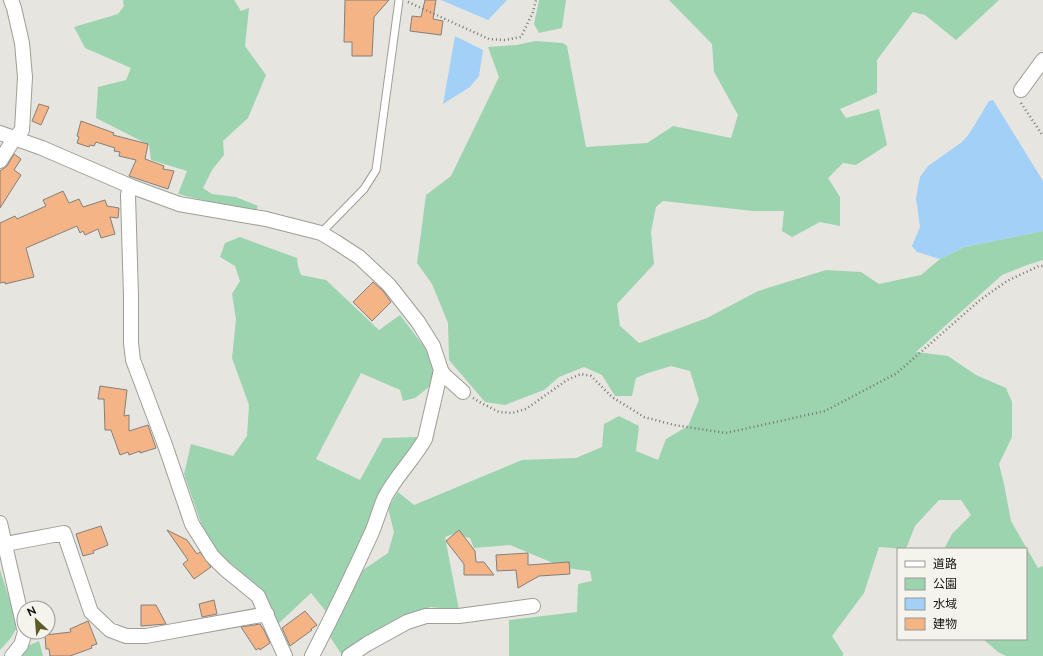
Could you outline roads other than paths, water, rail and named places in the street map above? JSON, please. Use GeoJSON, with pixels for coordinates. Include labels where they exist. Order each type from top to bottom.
{"type":"FeatureCollection","features":[{"type":"Feature","properties":{"kind":"street"},"geometry":{"type":"LineString","coordinates":[[0,161],[14,139],[22,130],[25,77],[22,43],[11,0]]}},
{"type":"Feature","properties":{"kind":"street"},"geometry":{"type":"LineString","coordinates":[[1021,90],[1043,60]]}},
{"type":"Feature","properties":{"kind":"street"},"geometry":{"type":"LineString","coordinates":[[0,133],[42,148],[130,186],[179,204],[266,219],[321,233],[359,257],[389,285],[418,322],[432,346],[444,375],[464,392]]}},
{"type":"Feature","properties":{"kind":"street"},"geometry":{"type":"LineString","coordinates":[[130,186],[128,195],[131,343],[133,360],[192,524],[212,556],[225,569],[258,596],[286,656]]}},
{"type":"Feature","properties":{"kind":"street"},"geometry":{"type":"LineString","coordinates":[[312,656],[342,597],[385,498],[400,472],[420,448],[425,439],[441,370]]}},
{"type":"Feature","properties":{"kind":"street"},"geometry":{"type":"LineString","coordinates":[[0,523],[2,545],[17,600]]}},
{"type":"Feature","properties":{"kind":"street"},"geometry":{"type":"LineString","coordinates":[[2,545],[64,533],[91,612],[110,630],[126,636],[146,636],[267,614]]}},
{"type":"Feature","properties":{"kind":"street"},"geometry":{"type":"LineString","coordinates":[[350,656],[367,644],[408,622],[426,616],[459,616],[533,606]]}},
{"type":"Feature","properties":{"kind":"street"},"geometry":{"type":"LineString","coordinates":[[12,656],[21,645],[23,640]]}},
{"type":"Feature","properties":{"kind":"lane"},"geometry":{"type":"LineString","coordinates":[[321,233],[364,189],[376,170],[400,0]]}},
{"type":"Feature","properties":{"kind":"water"},"geometry":{"type":"Polygon","coordinates":[[[441,0],[507,0],[488,20],[441,0]]]}},
{"type":"Feature","properties":{"kind":"water"},"geometry":{"type":"Polygon","coordinates":[[[455,36],[483,50],[479,76],[470,87],[443,104],[455,36]]]}},
{"type":"Feature","properties":{"kind":"water"},"geometry":{"type":"Polygon","coordinates":[[[993,100],[1043,181],[1043,231],[964,247],[940,259],[917,252],[912,246],[920,227],[916,198],[920,177],[928,166],[962,142],[969,134],[989,101],[993,100]]]}}]}
